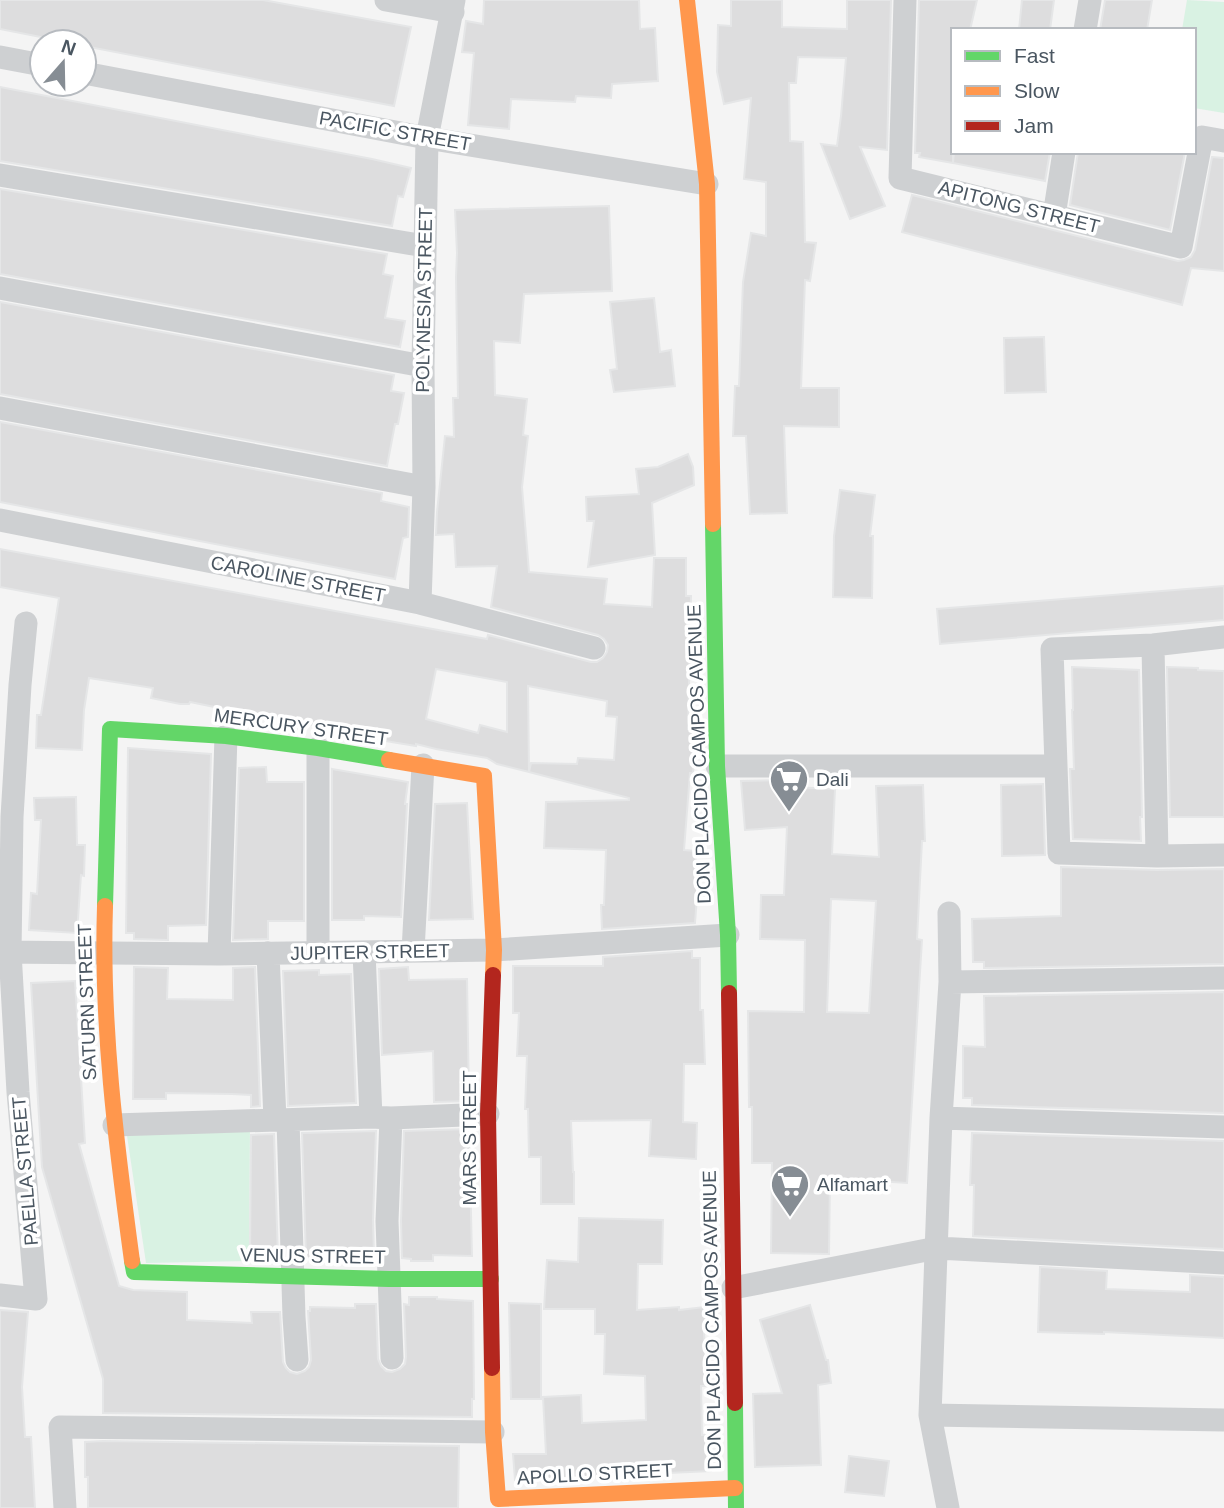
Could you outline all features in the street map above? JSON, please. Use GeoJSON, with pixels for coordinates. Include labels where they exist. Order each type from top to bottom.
{"type":"FeatureCollection","features":[{"type":"Feature","properties":{"kind":"street"},"geometry":{"type":"LineString","coordinates":[[386,0],[454,6]]}},
{"type":"Feature","properties":{"kind":"street","name":"DON PLACIDO CAMPOS AVENUE"},"geometry":{"type":"LineString","coordinates":[[687,0],[707,184],[717,766],[728,935],[736,1508]]}},
{"type":"Feature","properties":{"kind":"street","name":"APITONG STREET"},"geometry":{"type":"LineString","coordinates":[[905,0],[900,178],[1181,247],[1202,137],[1224,141]]}},
{"type":"Feature","properties":{"kind":"street"},"geometry":{"type":"LineString","coordinates":[[1085,28],[1090,0]]}},
{"type":"Feature","properties":{"kind":"street","name":"POLYNESIA STREET"},"geometry":{"type":"LineString","coordinates":[[420,603],[424,487],[427,138],[454,6]]}},
{"type":"Feature","properties":{"kind":"street"},"geometry":{"type":"LineString","coordinates":[[0,57],[28,62]]}},
{"type":"Feature","properties":{"kind":"street","name":"PACIFIC STREET"},"geometry":{"type":"LineString","coordinates":[[98,76],[427,138],[707,184]]}},
{"type":"Feature","properties":{"kind":"street"},"geometry":{"type":"LineString","coordinates":[[1054,216],[1064,154]]}},
{"type":"Feature","properties":{"kind":"street"},"geometry":{"type":"LineString","coordinates":[[0,175],[425,246]]}},
{"type":"Feature","properties":{"kind":"street"},"geometry":{"type":"LineString","coordinates":[[0,288],[423,366]]}},
{"type":"Feature","properties":{"kind":"street"},"geometry":{"type":"LineString","coordinates":[[0,408],[424,487]]}},
{"type":"Feature","properties":{"kind":"street","name":"CAROLINE STREET"},"geometry":{"type":"LineString","coordinates":[[0,520],[420,603],[594,648]]}},
{"type":"Feature","properties":{"kind":"street","name":"PAELLA STREET"},"geometry":{"type":"LineString","coordinates":[[0,1295],[36,1299],[9,1090],[5,952],[10,683],[26,623]]}},
{"type":"Feature","properties":{"kind":"street"},"geometry":{"type":"LineString","coordinates":[[1224,638],[1153,645],[1052,649],[1059,853],[1224,855]]}},
{"type":"Feature","properties":{"kind":"street"},"geometry":{"type":"LineString","coordinates":[[1153,645],[1157,856]]}},
{"type":"Feature","properties":{"kind":"street","name":"MERCURY STREET"},"geometry":{"type":"LineString","coordinates":[[110,729],[226,736],[318,748],[484,776]]}},
{"type":"Feature","properties":{"kind":"street","name":"SATURN STREET"},"geometry":{"type":"LineString","coordinates":[[110,729],[103,954],[114,1125],[134,1272]]}},
{"type":"Feature","properties":{"kind":"street"},"geometry":{"type":"LineString","coordinates":[[219,954],[226,736]]}},
{"type":"Feature","properties":{"kind":"street"},"geometry":{"type":"LineString","coordinates":[[317,952],[318,748]]}},
{"type":"Feature","properties":{"kind":"street"},"geometry":{"type":"LineString","coordinates":[[413,951],[423,765]]}},
{"type":"Feature","properties":{"kind":"street"},"geometry":{"type":"LineString","coordinates":[[717,766],[1056,766]]}},
{"type":"Feature","properties":{"kind":"street","name":"MARS STREET"},"geometry":{"type":"LineString","coordinates":[[484,776],[494,950],[488,1114],[494,1432],[498,1499]]}},
{"type":"Feature","properties":{"kind":"street"},"geometry":{"type":"LineString","coordinates":[[948,1508],[930,1415],[941,1118],[950,982],[949,913]]}},
{"type":"Feature","properties":{"kind":"street","name":"JUPITER STREET"},"geometry":{"type":"LineString","coordinates":[[5,952],[219,954],[494,950],[728,935]]}},
{"type":"Feature","properties":{"kind":"street"},"geometry":{"type":"LineString","coordinates":[[364,952],[381,1118],[392,1358]]}},
{"type":"Feature","properties":{"kind":"street"},"geometry":{"type":"LineString","coordinates":[[268,953],[297,1360]]}},
{"type":"Feature","properties":{"kind":"street"},"geometry":{"type":"LineString","coordinates":[[950,982],[1224,978]]}},
{"type":"Feature","properties":{"kind":"street"},"geometry":{"type":"LineString","coordinates":[[114,1125],[488,1114]]}},
{"type":"Feature","properties":{"kind":"street"},"geometry":{"type":"LineString","coordinates":[[941,1118],[1224,1128]]}},
{"type":"Feature","properties":{"kind":"street"},"geometry":{"type":"LineString","coordinates":[[733,1288],[937,1248],[1224,1263]]}},
{"type":"Feature","properties":{"kind":"street","name":"VENUS STREET"},"geometry":{"type":"LineString","coordinates":[[134,1272],[491,1279]]}},
{"type":"Feature","properties":{"kind":"street"},"geometry":{"type":"LineString","coordinates":[[930,1415],[1224,1420]]}},
{"type":"Feature","properties":{"kind":"street"},"geometry":{"type":"LineString","coordinates":[[65,1508],[60,1427],[494,1432]]}},
{"type":"Feature","properties":{"kind":"street","name":"APOLLO STREET"},"geometry":{"type":"LineString","coordinates":[[498,1499],[534,1503],[735,1488]]}},
{"type":"Feature","properties":{"kind":"green space"},"geometry":{"type":"Polygon","coordinates":[[[1187,0],[1224,2],[1224,113],[1196,108],[1196,28],[1182,28],[1187,0]]]}},
{"type":"Feature","properties":{"kind":"green space"},"geometry":{"type":"Polygon","coordinates":[[[250,1125],[249,1261],[146,1263],[126,1129],[250,1125]]]}},
{"type":"Feature","properties":{"kind":"building"},"geometry":{"type":"Polygon","coordinates":[[[0,0],[263,0],[411,27],[394,106],[98,49],[98,28],[28,28],[28,35],[0,29],[0,0]]]}},
{"type":"Feature","properties":{"kind":"building"},"geometry":{"type":"Polygon","coordinates":[[[484,0],[639,0],[640,29],[655,28],[658,81],[612,84],[611,98],[576,96],[575,102],[511,99],[509,129],[468,125],[474,53],[462,52],[466,21],[483,24],[484,0]]]}},
{"type":"Feature","properties":{"kind":"building"},"geometry":{"type":"Polygon","coordinates":[[[731,0],[782,0],[782,27],[847,29],[847,0],[891,0],[887,150],[860,147],[885,206],[850,219],[821,144],[837,146],[846,58],[798,57],[796,83],[789,83],[790,141],[803,142],[805,242],[816,243],[810,281],[805,280],[801,388],[839,388],[839,427],[784,426],[787,513],[750,514],[746,436],[733,436],[735,386],[739,386],[743,282],[751,233],[766,236],[766,182],[744,179],[751,98],[724,104],[717,72],[718,25],[731,26],[731,0]]]}},
{"type":"Feature","properties":{"kind":"building"},"geometry":{"type":"Polygon","coordinates":[[[919,0],[977,0],[970,28],[951,28],[953,163],[919,157],[920,153],[915,153],[919,0]]]}},
{"type":"Feature","properties":{"kind":"building"},"geometry":{"type":"Polygon","coordinates":[[[1022,0],[1054,0],[1050,28],[1019,28],[1022,0]]]}},
{"type":"Feature","properties":{"kind":"building"},"geometry":{"type":"Polygon","coordinates":[[[1105,0],[1152,0],[1147,28],[1100,28],[1105,0]]]}},
{"type":"Feature","properties":{"kind":"building"},"geometry":{"type":"Polygon","coordinates":[[[0,87],[28,92],[28,98],[57,98],[411,168],[403,197],[398,196],[392,226],[0,161],[0,87]]]}},
{"type":"Feature","properties":{"kind":"building"},"geometry":{"type":"Polygon","coordinates":[[[954,154],[1050,154],[1045,181],[953,163],[954,154]]]}},
{"type":"Feature","properties":{"kind":"building"},"geometry":{"type":"Polygon","coordinates":[[[1078,154],[1185,154],[1170,230],[1070,205],[1078,154]]]}},
{"type":"Feature","properties":{"kind":"building"},"geometry":{"type":"Polygon","coordinates":[[[1212,157],[1224,158],[1224,271],[1191,268],[1182,305],[902,232],[912,195],[1178,261],[1184,260],[1191,257],[1195,250],[1212,157]]]}},
{"type":"Feature","properties":{"kind":"building"},"geometry":{"type":"Polygon","coordinates":[[[0,189],[387,254],[383,274],[393,276],[385,318],[405,321],[400,347],[0,274],[0,189]]]}},
{"type":"Feature","properties":{"kind":"building"},"geometry":{"type":"Polygon","coordinates":[[[609,206],[612,291],[524,294],[520,343],[494,341],[495,395],[527,399],[523,435],[528,436],[522,487],[529,572],[607,579],[604,604],[652,607],[654,558],[686,558],[686,596],[691,596],[688,729],[696,730],[684,850],[696,851],[695,883],[698,883],[695,923],[602,929],[601,905],[604,905],[606,850],[544,848],[546,802],[629,798],[497,764],[487,758],[416,744],[373,739],[229,708],[190,702],[180,704],[151,698],[153,688],[89,678],[82,750],[36,748],[37,715],[41,715],[59,598],[0,587],[0,549],[487,639],[488,635],[597,662],[607,652],[608,645],[598,635],[491,607],[497,566],[456,567],[454,534],[436,535],[445,436],[454,437],[453,398],[458,398],[455,210],[609,206]],[[436,669],[426,719],[478,733],[480,725],[507,732],[507,682],[436,669]],[[528,686],[529,772],[531,763],[577,764],[578,758],[614,760],[617,717],[606,716],[607,701],[528,686]]]}},
{"type":"Feature","properties":{"kind":"building"},"geometry":{"type":"Polygon","coordinates":[[[654,298],[660,352],[671,350],[675,386],[614,392],[610,370],[617,369],[610,302],[654,298]]]}},
{"type":"Feature","properties":{"kind":"building"},"geometry":{"type":"Polygon","coordinates":[[[0,302],[394,375],[391,391],[404,393],[387,466],[0,394],[0,302]]]}},
{"type":"Feature","properties":{"kind":"building"},"geometry":{"type":"Polygon","coordinates":[[[1044,337],[1046,392],[1005,393],[1004,338],[1044,337]]]}},
{"type":"Feature","properties":{"kind":"building"},"geometry":{"type":"Polygon","coordinates":[[[0,422],[382,493],[381,501],[409,507],[408,537],[403,538],[395,579],[0,502],[0,422]]]}},
{"type":"Feature","properties":{"kind":"building"},"geometry":{"type":"Polygon","coordinates":[[[688,454],[693,467],[694,485],[652,503],[655,555],[588,567],[594,521],[587,521],[586,497],[639,494],[636,469],[658,467],[688,454]]]}},
{"type":"Feature","properties":{"kind":"building"},"geometry":{"type":"Polygon","coordinates":[[[840,490],[875,495],[870,536],[873,536],[872,598],[833,597],[834,536],[840,490]]]}},
{"type":"Feature","properties":{"kind":"building"},"geometry":{"type":"Polygon","coordinates":[[[1224,586],[1224,620],[940,644],[937,609],[1224,586]]]}},
{"type":"Feature","properties":{"kind":"building"},"geometry":{"type":"Polygon","coordinates":[[[1072,667],[1139,670],[1141,841],[1073,839],[1070,769],[1074,769],[1072,667]]]}},
{"type":"Feature","properties":{"kind":"building"},"geometry":{"type":"Polygon","coordinates":[[[1167,667],[1224,671],[1224,817],[1170,817],[1167,667]]]}},
{"type":"Feature","properties":{"kind":"building"},"geometry":{"type":"Polygon","coordinates":[[[128,748],[211,754],[206,925],[168,926],[168,940],[134,939],[134,933],[126,933],[128,748]]]}},
{"type":"Feature","properties":{"kind":"building"},"geometry":{"type":"Polygon","coordinates":[[[266,767],[267,782],[304,782],[304,921],[268,921],[268,939],[233,940],[239,768],[266,767]]]}},
{"type":"Feature","properties":{"kind":"building"},"geometry":{"type":"Polygon","coordinates":[[[332,769],[408,782],[401,917],[364,916],[364,920],[332,920],[332,769]]]}},
{"type":"Feature","properties":{"kind":"building"},"geometry":{"type":"Polygon","coordinates":[[[791,780],[791,787],[835,789],[832,854],[879,857],[876,786],[923,785],[925,841],[922,841],[917,939],[922,940],[907,1183],[830,1178],[829,1254],[771,1253],[772,1163],[752,1163],[748,1011],[804,1012],[805,940],[760,939],[761,895],[784,895],[787,827],[745,830],[741,781],[791,780]],[[831,899],[827,1012],[869,1013],[876,901],[831,899]]]}},
{"type":"Feature","properties":{"kind":"building"},"geometry":{"type":"Polygon","coordinates":[[[1043,784],[1045,855],[1002,856],[1001,785],[1043,784]]]}},
{"type":"Feature","properties":{"kind":"building"},"geometry":{"type":"Polygon","coordinates":[[[76,797],[77,845],[85,845],[77,933],[29,930],[31,893],[37,894],[41,820],[35,820],[34,798],[76,797]]]}},
{"type":"Feature","properties":{"kind":"building"},"geometry":{"type":"Polygon","coordinates":[[[467,803],[473,919],[429,920],[435,804],[467,803]]]}},
{"type":"Feature","properties":{"kind":"building"},"geometry":{"type":"Polygon","coordinates":[[[1061,867],[1224,869],[1224,964],[984,968],[984,962],[973,962],[972,919],[1061,916],[1061,867]]]}},
{"type":"Feature","properties":{"kind":"building"},"geometry":{"type":"Polygon","coordinates":[[[692,951],[692,958],[700,958],[700,1010],[703,1010],[705,1064],[684,1064],[683,1122],[697,1123],[696,1159],[649,1156],[651,1120],[571,1121],[574,1204],[541,1204],[541,1157],[529,1157],[528,1109],[525,1109],[527,1056],[517,1056],[519,1013],[513,1013],[513,966],[603,966],[603,957],[692,951]]]}},
{"type":"Feature","properties":{"kind":"building"},"geometry":{"type":"Polygon","coordinates":[[[134,967],[168,968],[167,999],[233,1000],[233,968],[255,967],[260,1106],[251,1107],[251,1095],[166,1093],[166,1099],[133,1099],[134,967]]]}},
{"type":"Feature","properties":{"kind":"building"},"geometry":{"type":"Polygon","coordinates":[[[408,967],[409,980],[467,979],[469,1101],[434,1102],[433,1051],[382,1055],[379,969],[408,967]]]}},
{"type":"Feature","properties":{"kind":"building"},"geometry":{"type":"Polygon","coordinates":[[[319,970],[319,975],[351,974],[356,1103],[288,1106],[283,971],[319,970]]]}},
{"type":"Feature","properties":{"kind":"building"},"geometry":{"type":"Polygon","coordinates":[[[75,981],[85,1143],[79,1144],[119,1286],[133,1290],[187,1292],[187,1320],[252,1323],[251,1312],[280,1312],[283,1362],[290,1372],[297,1374],[309,1367],[311,1360],[310,1307],[355,1308],[355,1304],[376,1304],[378,1359],[386,1371],[392,1372],[405,1364],[404,1304],[409,1305],[409,1297],[473,1301],[472,1417],[103,1413],[103,1379],[42,1167],[31,983],[75,981]]]}},
{"type":"Feature","properties":{"kind":"building"},"geometry":{"type":"Polygon","coordinates":[[[1224,992],[1224,1113],[972,1105],[972,1098],[963,1098],[963,1046],[985,1047],[984,996],[1224,992]]]}},
{"type":"Feature","properties":{"kind":"building"},"geometry":{"type":"Polygon","coordinates":[[[469,1129],[472,1256],[433,1255],[433,1261],[411,1261],[402,1258],[404,1131],[469,1129]]]}},
{"type":"Feature","properties":{"kind":"building"},"geometry":{"type":"Polygon","coordinates":[[[376,1131],[374,1257],[342,1255],[342,1259],[306,1258],[302,1133],[376,1131]]]}},
{"type":"Feature","properties":{"kind":"building"},"geometry":{"type":"Polygon","coordinates":[[[972,1133],[1224,1141],[1224,1249],[973,1236],[974,1185],[970,1185],[972,1133]]]}},
{"type":"Feature","properties":{"kind":"building"},"geometry":{"type":"Polygon","coordinates":[[[274,1134],[278,1258],[250,1257],[251,1135],[274,1134]]]}},
{"type":"Feature","properties":{"kind":"building"},"geometry":{"type":"Polygon","coordinates":[[[579,1218],[663,1220],[662,1264],[638,1264],[637,1310],[704,1307],[708,1332],[704,1332],[707,1386],[701,1386],[702,1435],[709,1435],[711,1471],[515,1480],[513,1454],[546,1454],[543,1397],[581,1395],[582,1423],[646,1420],[645,1376],[604,1374],[605,1334],[595,1334],[595,1309],[544,1309],[547,1260],[578,1262],[579,1218]]]}},
{"type":"Feature","properties":{"kind":"building"},"geometry":{"type":"Polygon","coordinates":[[[1040,1267],[1107,1271],[1106,1289],[1190,1292],[1190,1275],[1224,1277],[1224,1338],[1104,1332],[1038,1332],[1040,1267]]]}},
{"type":"Feature","properties":{"kind":"building"},"geometry":{"type":"Polygon","coordinates":[[[509,1303],[541,1304],[541,1399],[511,1399],[509,1303]]]}},
{"type":"Feature","properties":{"kind":"building"},"geometry":{"type":"Polygon","coordinates":[[[810,1305],[828,1360],[831,1383],[818,1385],[821,1465],[755,1467],[753,1394],[782,1393],[760,1320],[810,1305]]]}},
{"type":"Feature","properties":{"kind":"building"},"geometry":{"type":"Polygon","coordinates":[[[0,1310],[28,1312],[22,1387],[25,1437],[31,1437],[35,1508],[0,1508],[0,1310]]]}},
{"type":"Feature","properties":{"kind":"building"},"geometry":{"type":"Polygon","coordinates":[[[85,1442],[459,1446],[458,1508],[88,1508],[85,1442]]]}},
{"type":"Feature","properties":{"kind":"building"},"geometry":{"type":"Polygon","coordinates":[[[849,1456],[889,1461],[884,1496],[845,1492],[849,1456]]]}},
{"type":"Feature","properties":{"kind":"traffic: fast"},"geometry":{"type":"LineString","coordinates":[[713,524],[717,766],[729,993]]}},
{"type":"Feature","properties":{"kind":"traffic: fast"},"geometry":{"type":"LineString","coordinates":[[105,906],[110,729],[226,736],[389,760]]}},
{"type":"Feature","properties":{"kind":"traffic: fast"},"geometry":{"type":"LineString","coordinates":[[132,1261],[134,1272],[491,1279]]}},
{"type":"Feature","properties":{"kind":"traffic: fast"},"geometry":{"type":"LineString","coordinates":[[735,1403],[736,1508]]}},
{"type":"Feature","properties":{"kind":"traffic: slow"},"geometry":{"type":"LineString","coordinates":[[687,0],[707,184],[713,524]]}},
{"type":"Feature","properties":{"kind":"traffic: slow"},"geometry":{"type":"LineString","coordinates":[[389,760],[484,776],[494,950],[493,975]]}},
{"type":"Feature","properties":{"kind":"traffic: slow"},"geometry":{"type":"LineString","coordinates":[[105,906],[108,1040],[115,1128],[132,1261]]}},
{"type":"Feature","properties":{"kind":"traffic: slow"},"geometry":{"type":"LineString","coordinates":[[492,1368],[498,1499],[735,1488]]}},
{"type":"Feature","properties":{"kind":"traffic: jam"},"geometry":{"type":"LineString","coordinates":[[492,1368],[488,1114],[493,975]]}},
{"type":"Feature","properties":{"kind":"traffic: jam"},"geometry":{"type":"LineString","coordinates":[[729,993],[735,1403]]}},
{"type":"Feature","properties":{"kind":"place","name":"Dali"},"geometry":{"type":"Point","coordinates":[789,813]}},
{"type":"Feature","properties":{"kind":"place","name":"Alfamart"},"geometry":{"type":"Point","coordinates":[790,1218]}}]}
